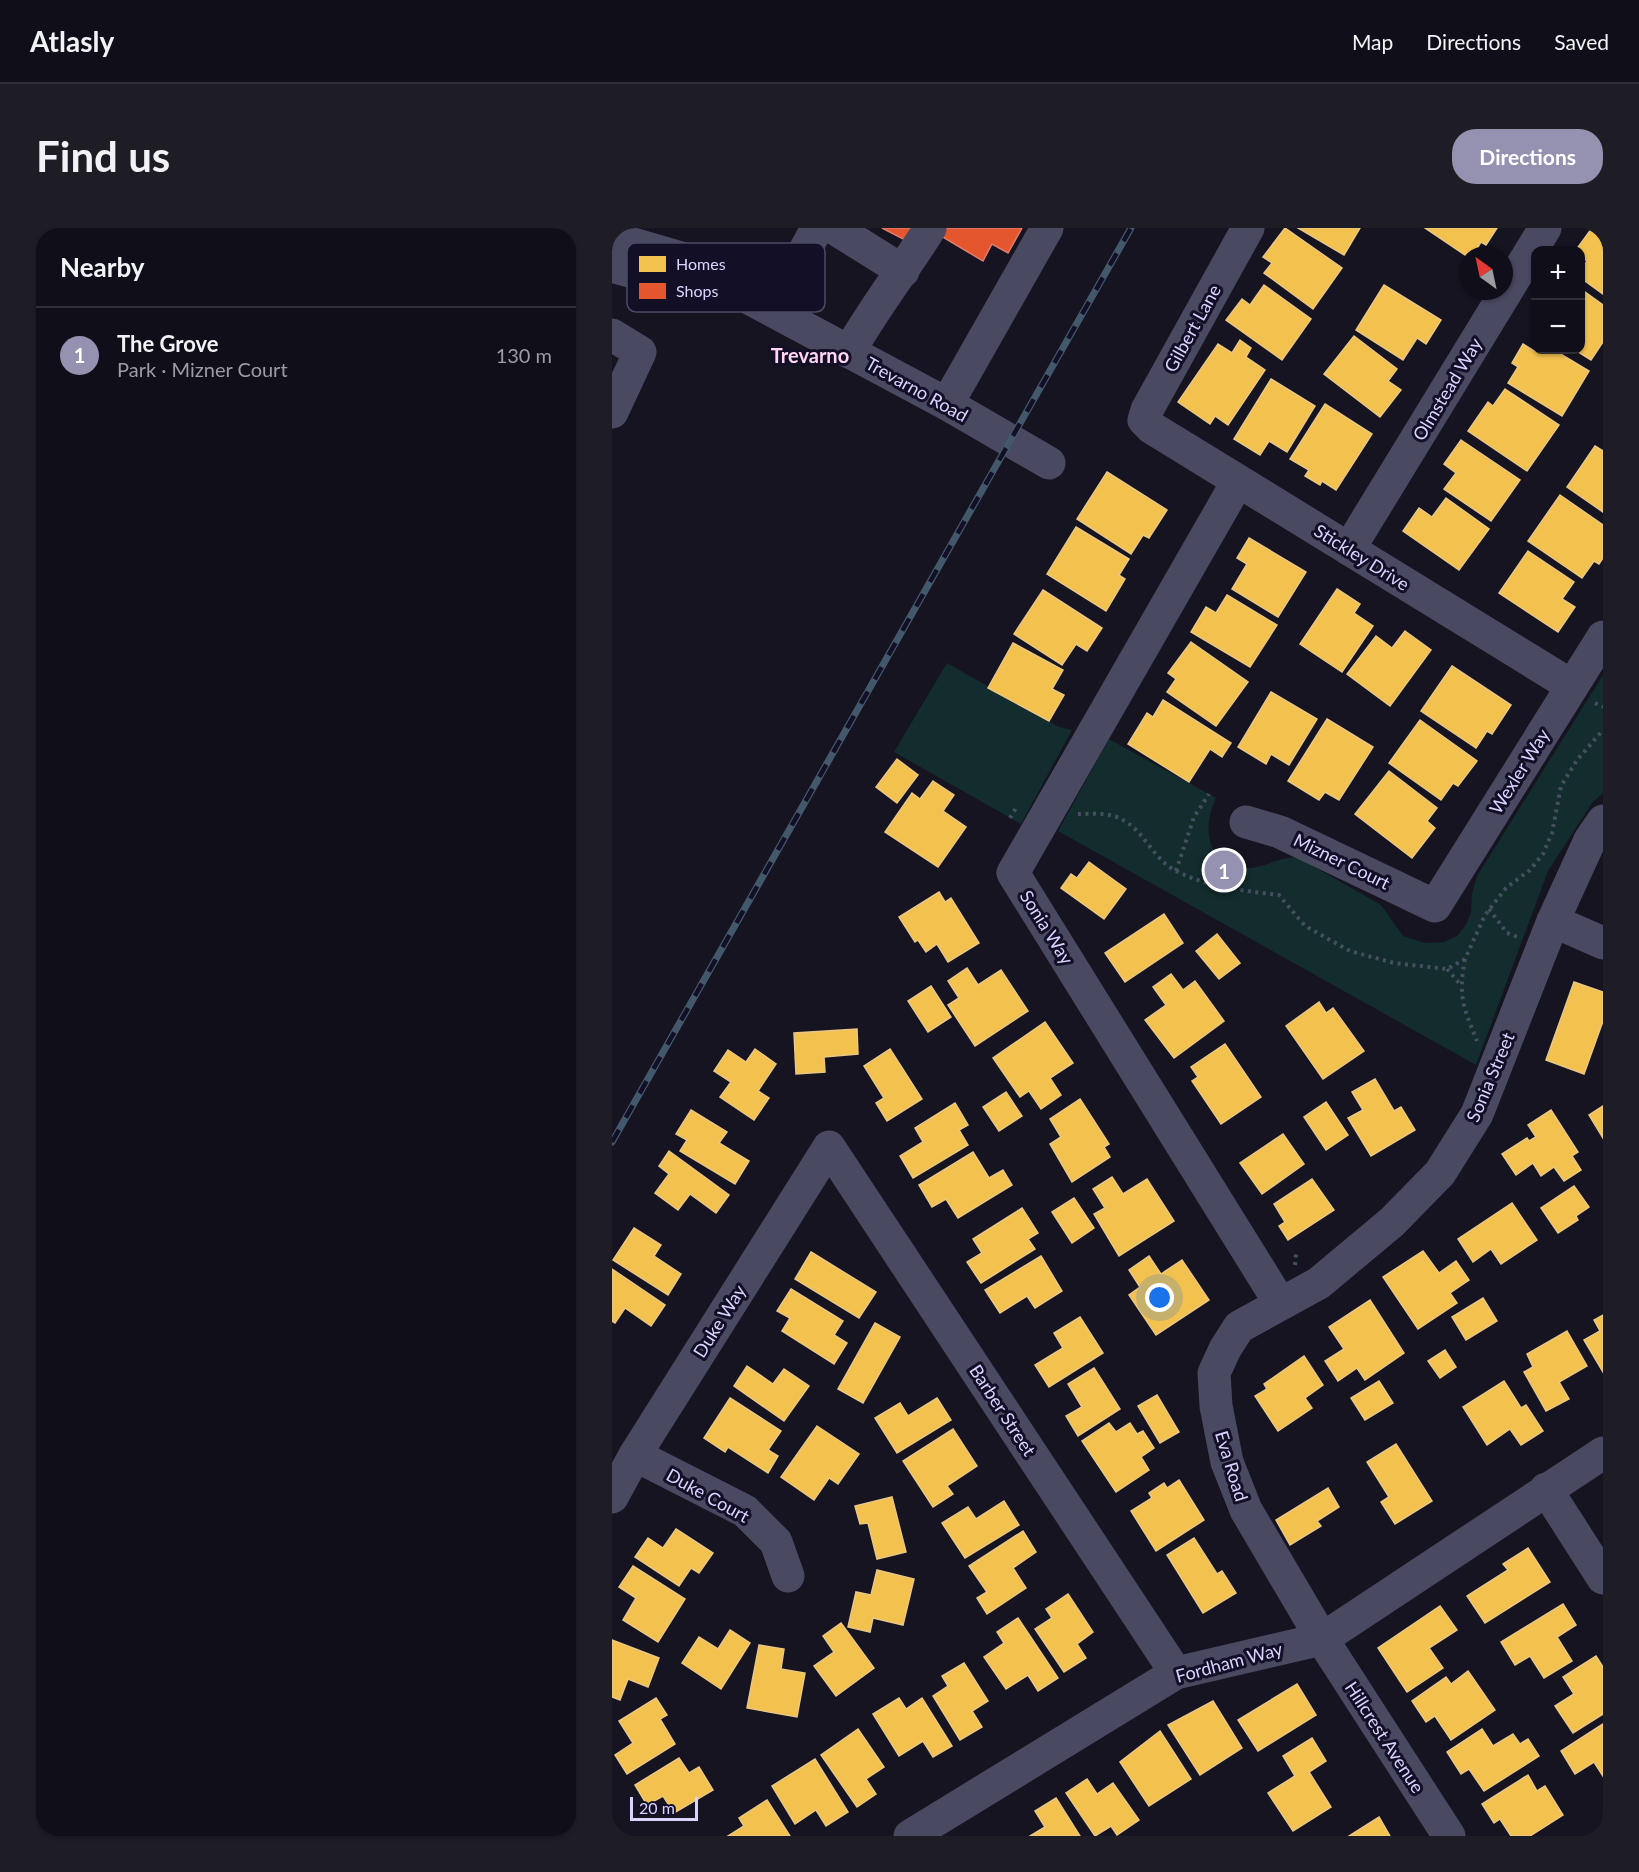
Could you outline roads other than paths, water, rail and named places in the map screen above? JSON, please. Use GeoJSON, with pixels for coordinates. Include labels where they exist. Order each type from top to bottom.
{"type":"FeatureCollection","features":[{"type":"Feature","properties":{"kind":"street"},"geometry":{"type":"LineString","coordinates":[[809,243],[817,228]]}},
{"type":"Feature","properties":{"kind":"street"},"geometry":{"type":"LineString","coordinates":[[834,228],[903,271]]}},
{"type":"Feature","properties":{"kind":"street"},"geometry":{"type":"LineString","coordinates":[[849,352],[864,324],[903,271],[930,228]]}},
{"type":"Feature","properties":{"kind":"street"},"geometry":{"type":"LineString","coordinates":[[947,404],[1047,228]]}},
{"type":"Feature","properties":{"kind":"street","name":"Gilbert Lane"},"geometry":{"type":"LineString","coordinates":[[1152,428],[1144,420],[1147,410],[1248,228]]}},
{"type":"Feature","properties":{"kind":"street","name":"Olmstead Way"},"geometry":{"type":"LineString","coordinates":[[1349,549],[1545,228]]}},
{"type":"Feature","properties":{"kind":"street","name":"Trevarno Road"},"geometry":{"type":"LineString","coordinates":[[776,312],[947,404],[1048,463]]}},
{"type":"Feature","properties":{"kind":"street"},"geometry":{"type":"LineString","coordinates":[[612,335],[640,352],[612,412]]}},
{"type":"Feature","properties":{"kind":"street","name":"Stickley Drive"},"geometry":{"type":"LineString","coordinates":[[1152,428],[1572,686]]}},
{"type":"Feature","properties":{"kind":"street","name":"Sonia Way"},"geometry":{"type":"LineString","coordinates":[[1238,481],[1013,873],[1281,1303]]}},
{"type":"Feature","properties":{"kind":"street","name":"Wexler Way"},"geometry":{"type":"LineString","coordinates":[[1435,906],[1603,637]]}},
{"type":"Feature","properties":{"kind":"street","name":"Sonia Street"},"geometry":{"type":"LineString","coordinates":[[1281,1303],[1319,1283],[1392,1222],[1440,1173],[1477,1114],[1548,934],[1590,840],[1603,821]]}},
{"type":"Feature","properties":{"kind":"street","name":"Mizner Court"},"geometry":{"type":"LineString","coordinates":[[1246,822],[1280,832],[1435,906]]}},
{"type":"Feature","properties":{"kind":"street"},"geometry":{"type":"LineString","coordinates":[[1548,934],[1603,943]]}},
{"type":"Feature","properties":{"kind":"street","name":"Duke Way"},"geometry":{"type":"LineString","coordinates":[[612,1497],[635,1455],[829,1147]]}},
{"type":"Feature","properties":{"kind":"street","name":"Barber Street"},"geometry":{"type":"LineString","coordinates":[[829,1147],[1176,1673]]}},
{"type":"Feature","properties":{"kind":"street","name":"Eva Road"},"geometry":{"type":"LineString","coordinates":[[1281,1303],[1239,1328],[1225,1349],[1214,1373],[1216,1406],[1227,1461],[1246,1510],[1322,1639]]}},
{"type":"Feature","properties":{"kind":"street","name":"Fordham Way"},"geometry":{"type":"LineString","coordinates":[[910,1836],[1176,1673],[1322,1639],[1603,1453]]}},
{"type":"Feature","properties":{"kind":"street","name":"Duke Court"},"geometry":{"type":"LineString","coordinates":[[635,1455],[745,1511],[776,1542],[788,1576]]}},
{"type":"Feature","properties":{"kind":"street"},"geometry":{"type":"LineString","coordinates":[[1546,1490],[1603,1578]]}},
{"type":"Feature","properties":{"kind":"street","name":"Hillcrest Avenue"},"geometry":{"type":"LineString","coordinates":[[1322,1639],[1449,1836]]}},
{"type":"Feature","properties":{"kind":"railway"},"geometry":{"type":"LineString","coordinates":[[612,1142],[1131,228]]}},
{"type":"Feature","properties":{"kind":"place","name":"The Grove"},"geometry":{"type":"Point","coordinates":[1224,870]}},
{"type":"Feature","properties":{"kind":"district","name":"Trevarno"},"geometry":{"type":"Point","coordinates":[810,355]}}]}
